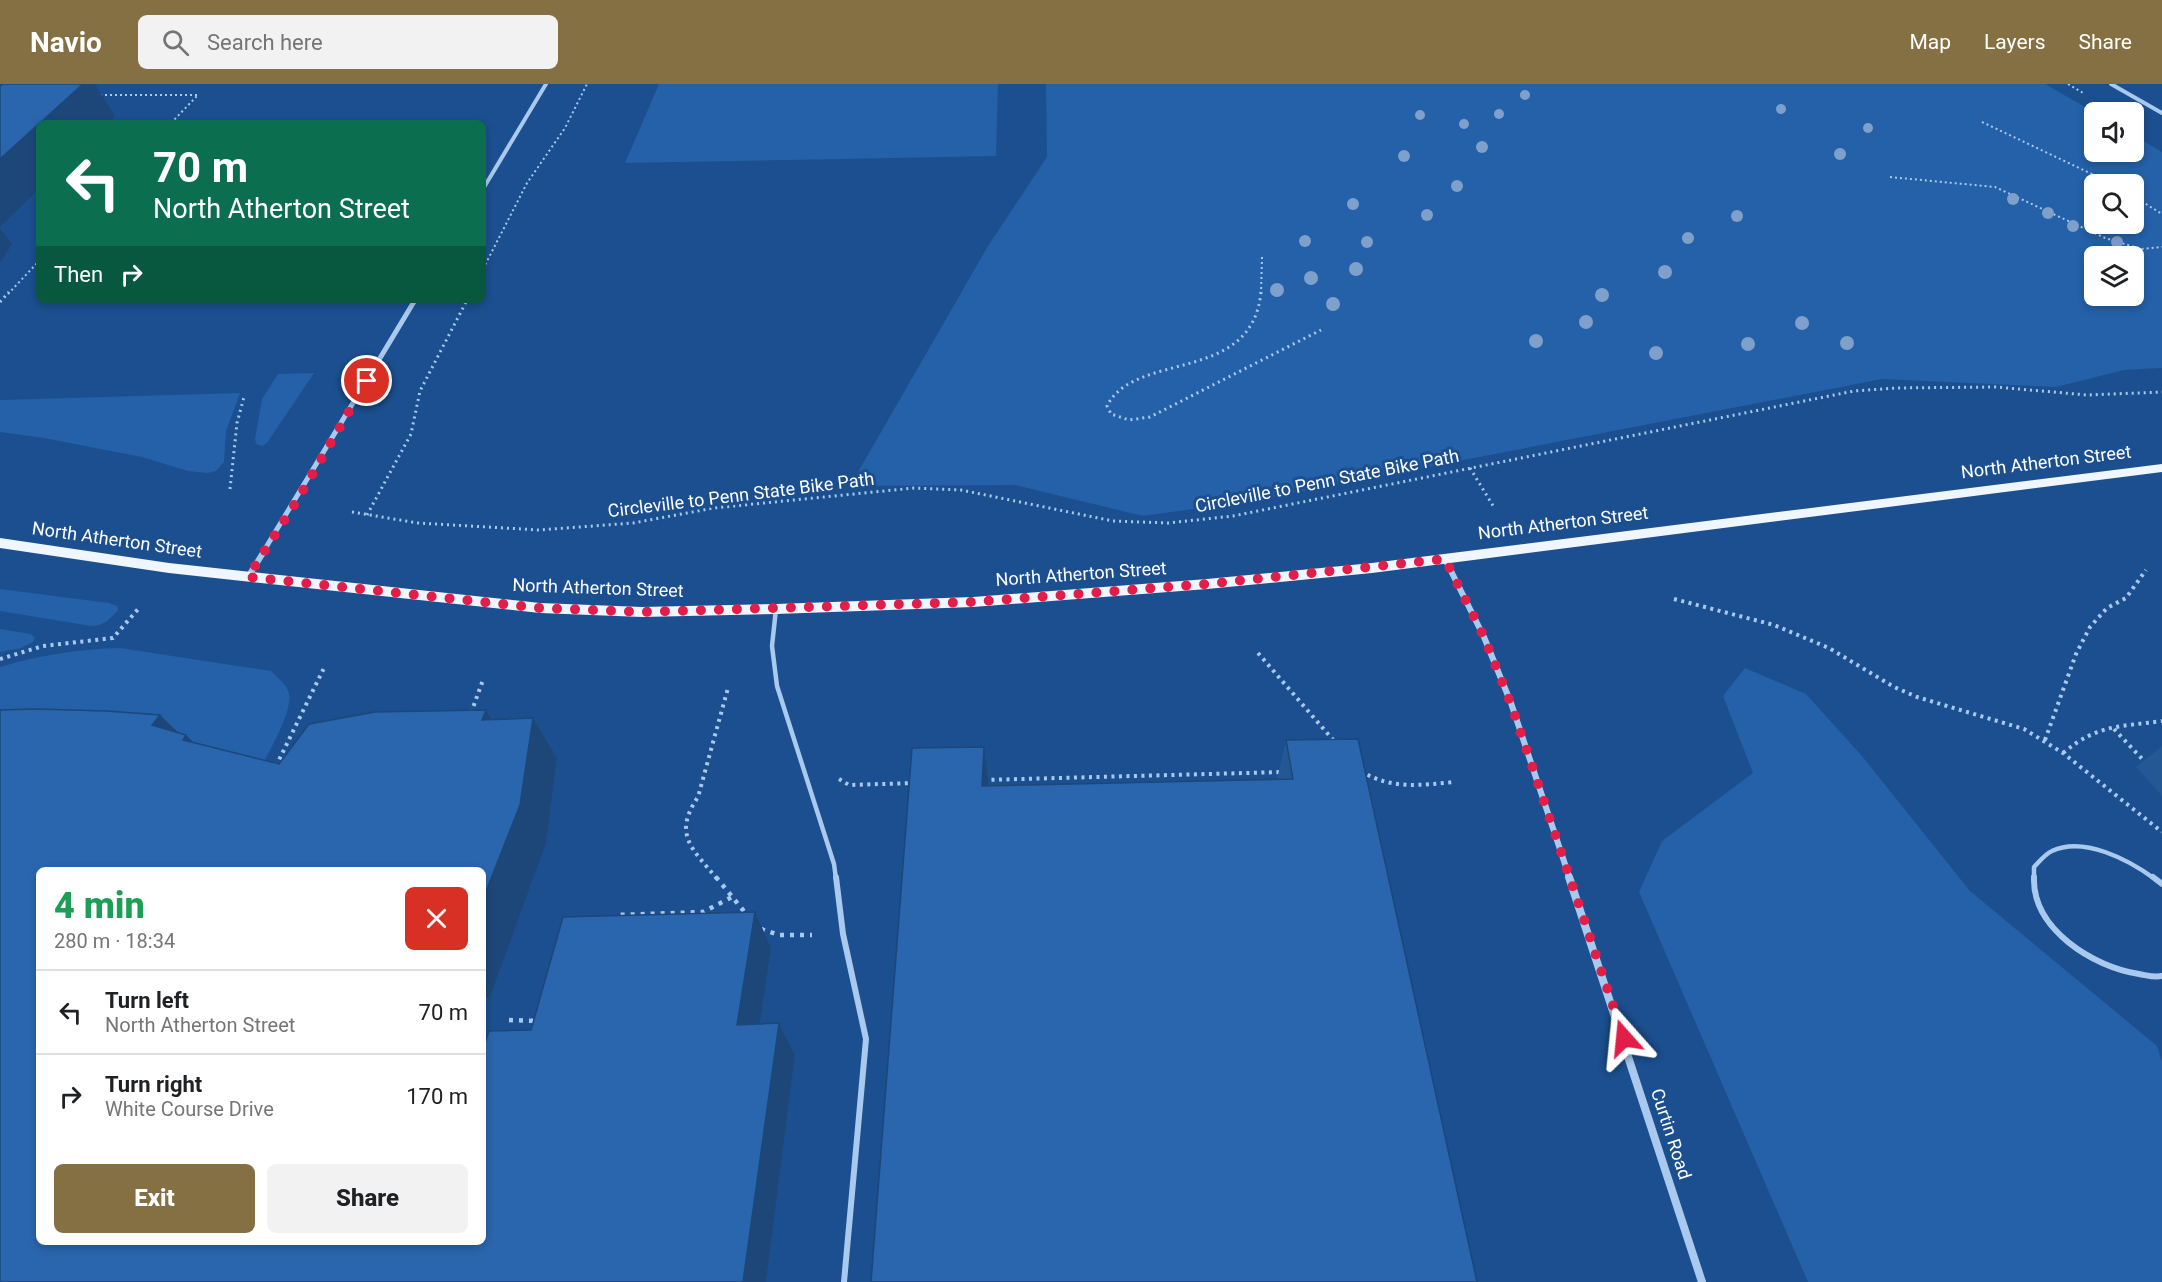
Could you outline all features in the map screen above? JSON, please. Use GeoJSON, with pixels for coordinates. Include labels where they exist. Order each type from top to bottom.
{"type":"FeatureCollection","features":[{"type":"Feature","properties":{"kind":"main road","name":"North Atherton Street"},"geometry":{"type":"LineString","coordinates":[[0,543],[248,577],[540,608],[642,612],[776,609],[973,602],[1219,582],[1445,559],[2162,468]]}},
{"type":"Feature","properties":{"kind":"street"},"geometry":{"type":"LineString","coordinates":[[486,184],[546,84]]}},
{"type":"Feature","properties":{"kind":"street"},"geometry":{"type":"LineString","coordinates":[[2111,84],[2162,113]]}},
{"type":"Feature","properties":{"kind":"street"},"geometry":{"type":"LineString","coordinates":[[248,577],[296,502],[413,303]]}},
{"type":"Feature","properties":{"kind":"street","name":"Curtin Road"},"geometry":{"type":"LineString","coordinates":[[1445,559],[1484,637],[1511,704],[1668,1172],[1702,1282]]}},
{"type":"Feature","properties":{"kind":"lane"},"geometry":{"type":"LineString","coordinates":[[776,609],[772,646],[777,686],[834,864],[843,934],[866,1039],[844,1282]]}},
{"type":"Feature","properties":{"kind":"lane"},"geometry":{"type":"LineString","coordinates":[[2162,884],[2133,864],[2104,852],[2076,847],[2052,851],[2034,867],[2033,893],[2049,923],[2080,952],[2120,971],[2162,976]]}},
{"type":"Feature","properties":{"kind":"path"},"geometry":{"type":"LineString","coordinates":[[486,263],[527,183],[565,128],[586,84]]}},
{"type":"Feature","properties":{"kind":"path"},"geometry":{"type":"LineString","coordinates":[[99,95],[198,94],[174,120]]}},
{"type":"Feature","properties":{"kind":"path"},"geometry":{"type":"LineString","coordinates":[[100,102],[108,96]]}},
{"type":"Feature","properties":{"kind":"path"},"geometry":{"type":"LineString","coordinates":[[1982,122],[2092,174]]}},
{"type":"Feature","properties":{"kind":"path"},"geometry":{"type":"LineString","coordinates":[[1890,177],[1995,187],[2105,238],[2141,249],[2162,247]]}},
{"type":"Feature","properties":{"kind":"path"},"geometry":{"type":"LineString","coordinates":[[2144,203],[2162,214]]}},
{"type":"Feature","properties":{"kind":"path"},"geometry":{"type":"LineString","coordinates":[[1262,257],[1256,317],[1245,334],[1227,348],[1123,386],[1111,396],[1107,406],[1111,414],[1139,421],[1154,416],[1198,391],[1321,330]]}},
{"type":"Feature","properties":{"kind":"path"},"geometry":{"type":"LineString","coordinates":[[0,302],[36,264]]}},
{"type":"Feature","properties":{"kind":"path"},"geometry":{"type":"LineString","coordinates":[[367,515],[411,434],[420,391],[465,303]]}},
{"type":"Feature","properties":{"kind":"path","name":"Circleville to Penn State Bike Path"},"geometry":{"type":"LineString","coordinates":[[352,512],[418,523],[539,530],[633,523],[714,508],[914,488],[961,490],[1113,521],[1168,524],[1233,516],[1854,392],[1948,387],[1996,387],[2087,395],[2162,392]]}},
{"type":"Feature","properties":{"kind":"path"},"geometry":{"type":"LineString","coordinates":[[230,489],[237,423],[244,397]]}},
{"type":"Feature","properties":{"kind":"path"},"geometry":{"type":"LineString","coordinates":[[1470,468],[1495,509]]}},
{"type":"Feature","properties":{"kind":"path"},"geometry":{"type":"LineString","coordinates":[[2045,740],[2076,654],[2090,627],[2107,608],[2126,598],[2146,570]]}},
{"type":"Feature","properties":{"kind":"path"},"geometry":{"type":"LineString","coordinates":[[1674,600],[1774,625],[1829,648],[1894,687],[1917,697],[2006,722],[2045,740],[2162,832]]}},
{"type":"Feature","properties":{"kind":"path"},"geometry":{"type":"LineString","coordinates":[[0,659],[43,646],[113,638],[139,608]]}},
{"type":"Feature","properties":{"kind":"path"},"geometry":{"type":"LineString","coordinates":[[1258,653],[1336,743]]}},
{"type":"Feature","properties":{"kind":"path"},"geometry":{"type":"LineString","coordinates":[[273,772],[325,666]]}},
{"type":"Feature","properties":{"kind":"path"},"geometry":{"type":"LineString","coordinates":[[469,721],[483,680]]}},
{"type":"Feature","properties":{"kind":"path"},"geometry":{"type":"LineString","coordinates":[[728,688],[701,788],[698,797],[688,811],[684,826],[686,840],[750,919]]}},
{"type":"Feature","properties":{"kind":"path"},"geometry":{"type":"LineString","coordinates":[[2063,753],[2081,738],[2097,730],[2162,721]]}},
{"type":"Feature","properties":{"kind":"path"},"geometry":{"type":"LineString","coordinates":[[2114,728],[2148,766]]}},
{"type":"Feature","properties":{"kind":"path"},"geometry":{"type":"LineString","coordinates":[[1356,765],[1377,781],[1389,785],[1455,782]]}},
{"type":"Feature","properties":{"kind":"path"},"geometry":{"type":"LineString","coordinates":[[1353,772],[1362,771]]}},
{"type":"Feature","properties":{"kind":"path"},"geometry":{"type":"LineString","coordinates":[[1269,772],[1270,783]]}},
{"type":"Feature","properties":{"kind":"path"},"geometry":{"type":"LineString","coordinates":[[972,781],[1289,772]]}},
{"type":"Feature","properties":{"kind":"path"},"geometry":{"type":"LineString","coordinates":[[839,778],[849,784],[916,783]]}},
{"type":"Feature","properties":{"kind":"path"},"geometry":{"type":"LineString","coordinates":[[994,780],[995,790]]}},
{"type":"Feature","properties":{"kind":"path"},"geometry":{"type":"LineString","coordinates":[[614,923],[617,915],[703,912],[732,897]]}},
{"type":"Feature","properties":{"kind":"path"},"geometry":{"type":"LineString","coordinates":[[676,922],[679,913]]}},
{"type":"Feature","properties":{"kind":"path"},"geometry":{"type":"LineString","coordinates":[[757,926],[765,933],[779,935],[843,934]]}},
{"type":"Feature","properties":{"kind":"path"},"geometry":{"type":"LineString","coordinates":[[509,1020],[543,1021],[541,1028]]}},
{"type":"Feature","properties":{"kind":"shaded area"},"geometry":{"type":"Polygon","coordinates":[[[659,84],[998,84],[996,156],[625,163],[659,84]]]}},
{"type":"Feature","properties":{"kind":"shaded area"},"geometry":{"type":"Polygon","coordinates":[[[1046,84],[2045,84],[2084,106],[2084,162],[2144,162],[2144,141],[2162,152],[2162,368],[2124,370],[2056,387],[1882,379],[1257,500],[1143,516],[1015,485],[850,486],[988,246],[1047,157],[1046,84]]]}},
{"type":"Feature","properties":{"kind":"shaded area"},"geometry":{"type":"Polygon","coordinates":[[[314,373],[267,443],[262,446],[256,444],[262,399],[278,374],[314,373]]]}},
{"type":"Feature","properties":{"kind":"shaded area"},"geometry":{"type":"Polygon","coordinates":[[[240,393],[226,431],[224,462],[216,471],[207,473],[188,471],[142,457],[0,432],[0,400],[240,393]]]}},
{"type":"Feature","properties":{"kind":"shaded area"},"geometry":{"type":"Polygon","coordinates":[[[0,589],[109,603],[117,606],[118,610],[109,619],[96,626],[0,611],[0,589]]]}},
{"type":"Feature","properties":{"kind":"shaded area"},"geometry":{"type":"Polygon","coordinates":[[[0,629],[31,634],[35,638],[33,642],[21,648],[0,652],[0,629]]]}},
{"type":"Feature","properties":{"kind":"shaded area"},"geometry":{"type":"Polygon","coordinates":[[[120,648],[271,671],[281,681],[289,693],[286,714],[275,741],[249,789],[0,754],[0,667],[60,653],[120,648]]]}},
{"type":"Feature","properties":{"kind":"shaded area"},"geometry":{"type":"Polygon","coordinates":[[[1745,668],[1806,694],[1862,756],[1970,891],[2157,1046],[2162,1062],[2162,1282],[1808,1282],[1639,892],[1662,841],[1753,773],[1723,696],[1745,668]]]}},
{"type":"Feature","properties":{"kind":"building"},"geometry":{"type":"Polygon","coordinates":[[[3,84],[83,84],[43,120],[36,120],[36,126],[0,159],[0,86],[3,84]]]}},
{"type":"Feature","properties":{"kind":"building"},"geometry":{"type":"Polygon","coordinates":[[[0,710],[107,711],[160,715],[152,725],[186,735],[183,740],[279,764],[309,724],[375,712],[486,710],[482,720],[533,718],[520,805],[486,891],[486,867],[36,867],[36,1245],[486,1245],[486,1040],[489,1031],[531,1030],[563,917],[755,912],[737,1025],[779,1023],[743,1282],[0,1282],[0,710]]]}},
{"type":"Feature","properties":{"kind":"building"},"geometry":{"type":"Polygon","coordinates":[[[1358,739],[1477,1282],[871,1282],[912,748],[984,747],[982,786],[1293,779],[1286,740],[1358,739]]]}},
{"type":"Feature","properties":{"kind":"route"},"geometry":{"type":"LineString","coordinates":[[367,381],[296,502],[248,577],[540,608],[642,612],[973,602],[1207,584],[1445,559],[1484,637],[1511,704],[1624,1038]]}}]}
